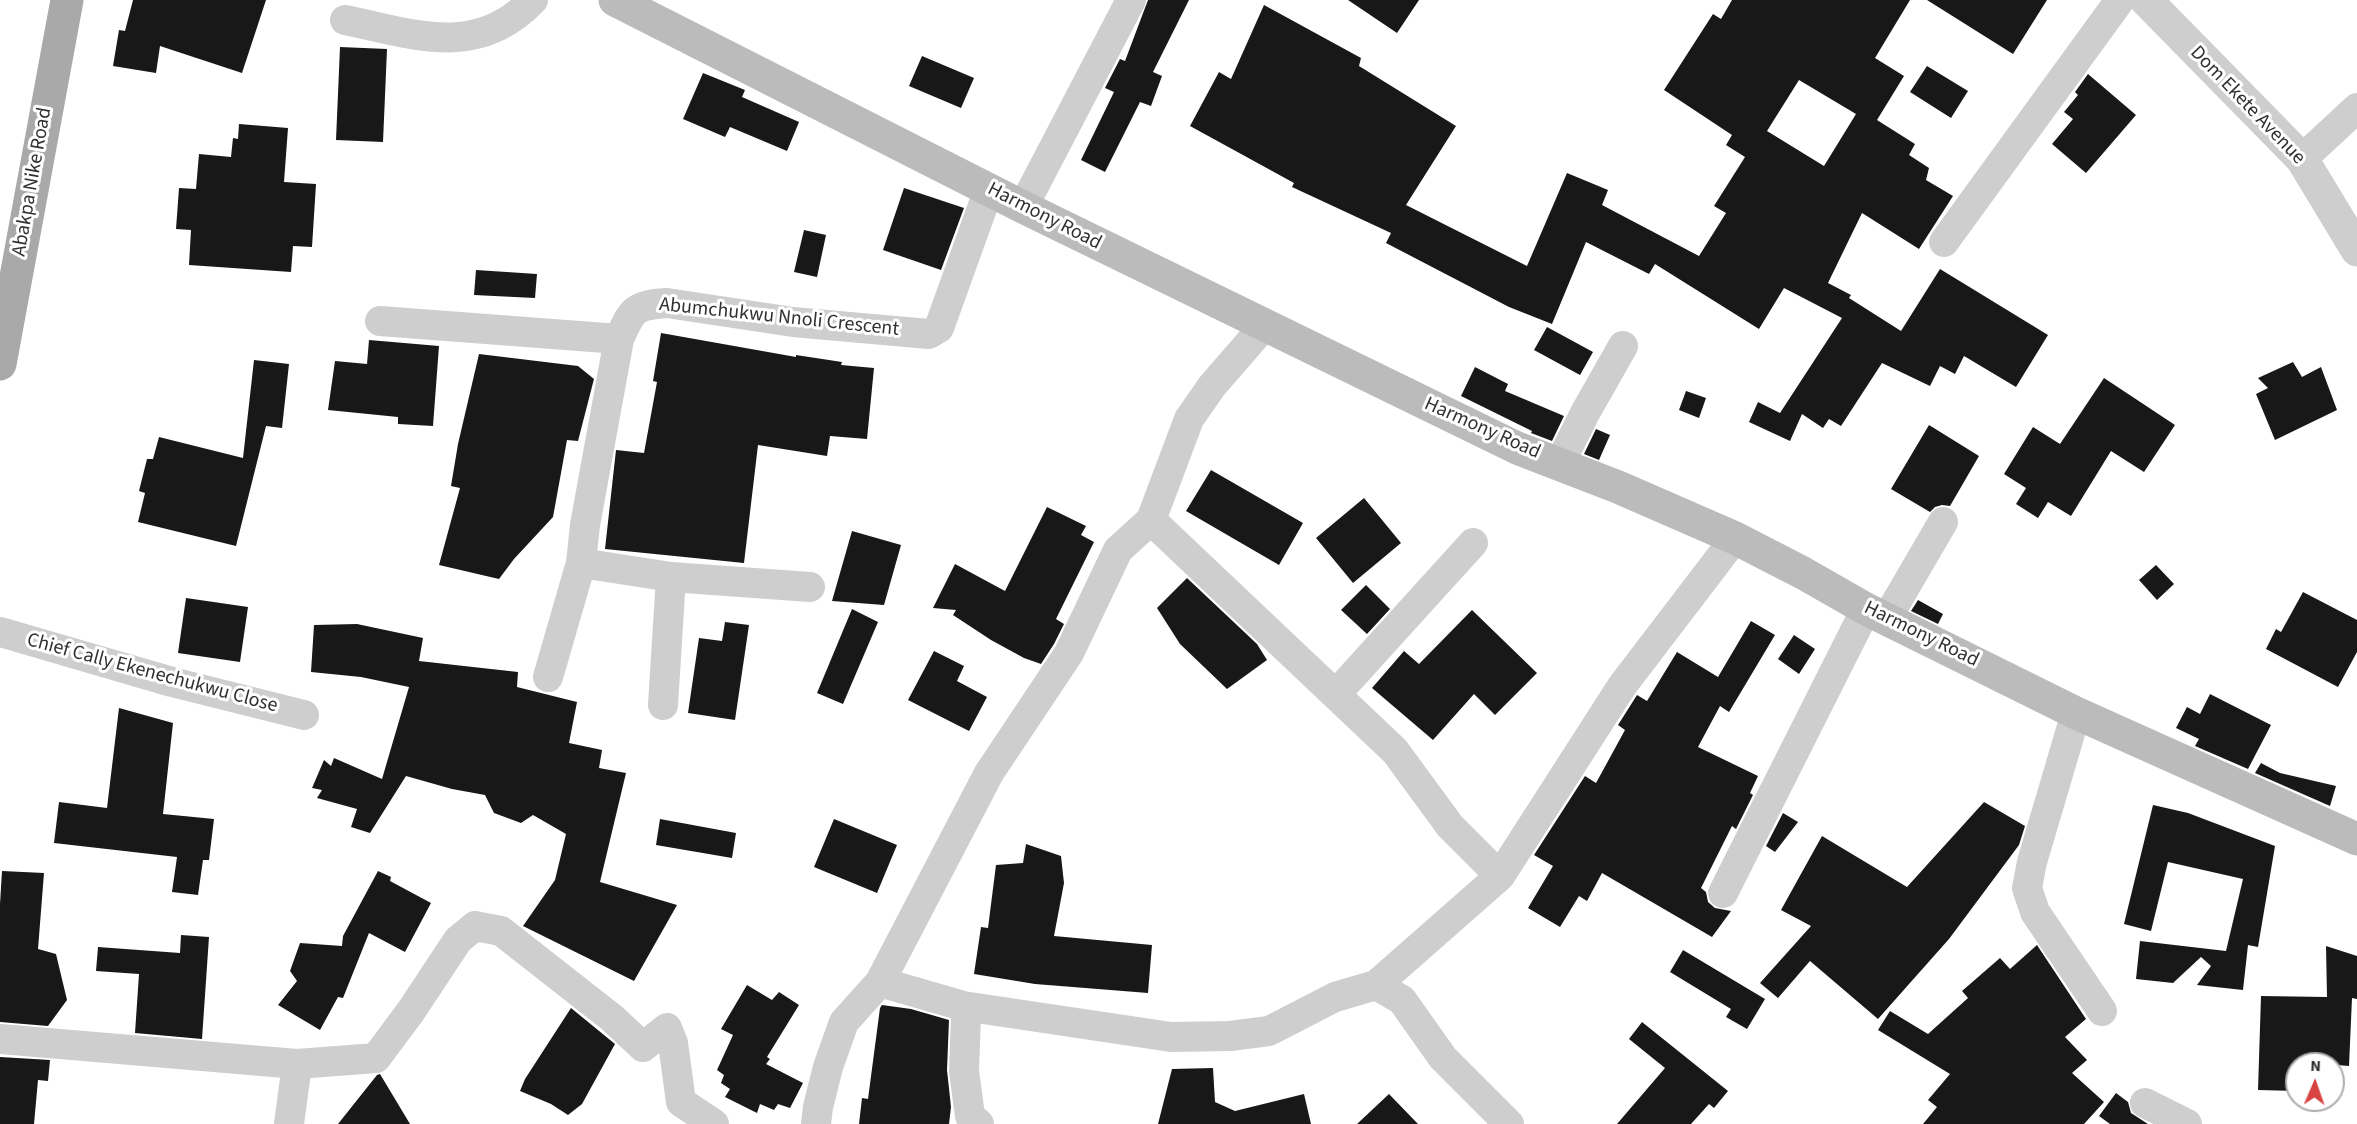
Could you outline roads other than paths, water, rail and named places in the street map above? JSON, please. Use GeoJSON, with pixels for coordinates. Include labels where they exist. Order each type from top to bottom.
{"type":"FeatureCollection","features":[{"type":"Feature","properties":{"kind":"main road","name":"Abakpa Nike Road"},"geometry":{"type":"LineString","coordinates":[[0,364],[67,0]]}},
{"type":"Feature","properties":{"kind":"main road","name":"Harmony Road"},"geometry":{"type":"LineString","coordinates":[[615,0],[1023,207],[1517,448],[1560,463],[1735,538],[1876,613],[2076,712],[2357,839]]}},
{"type":"Feature","properties":{"kind":"street"},"geometry":{"type":"LineString","coordinates":[[345,20],[428,37],[459,38],[485,32],[503,24],[533,0]]}},
{"type":"Feature","properties":{"kind":"street"},"geometry":{"type":"LineString","coordinates":[[1023,207],[1131,0]]}},
{"type":"Feature","properties":{"kind":"street"},"geometry":{"type":"LineString","coordinates":[[1944,242],[2120,0]]}},
{"type":"Feature","properties":{"kind":"street","name":"Dom Ekete Avenue"},"geometry":{"type":"LineString","coordinates":[[2146,0],[2301,159],[2357,250]]}},
{"type":"Feature","properties":{"kind":"street"},"geometry":{"type":"LineString","coordinates":[[2301,159],[2357,108]]}},
{"type":"Feature","properties":{"kind":"street","name":"Abumchukwu Nnoli Crescent"},"geometry":{"type":"LineString","coordinates":[[548,677],[581,563],[585,525],[619,339],[631,313],[648,304],[667,303],[793,322],[929,334],[939,328],[989,189]]}},
{"type":"Feature","properties":{"kind":"street"},"geometry":{"type":"LineString","coordinates":[[380,321],[619,339]]}},
{"type":"Feature","properties":{"kind":"street"},"geometry":{"type":"LineString","coordinates":[[816,1124],[828,1067],[844,1022],[880,981],[989,773],[1070,653],[1118,550],[1150,520],[1189,419],[1212,386],[1264,326]]}},
{"type":"Feature","properties":{"kind":"street"},"geometry":{"type":"LineString","coordinates":[[1560,463],[1623,346]]}},
{"type":"Feature","properties":{"kind":"street"},"geometry":{"type":"LineString","coordinates":[[1150,520],[1395,751],[1450,826],[1500,876]]}},
{"type":"Feature","properties":{"kind":"street"},"geometry":{"type":"LineString","coordinates":[[1723,893],[1876,613],[1943,522]]}},
{"type":"Feature","properties":{"kind":"street"},"geometry":{"type":"LineString","coordinates":[[880,981],[963,1006],[1171,1037],[1230,1036],[1269,1031],[1335,997],[1376,985],[1500,876],[1622,686],[1735,538]]}},
{"type":"Feature","properties":{"kind":"street"},"geometry":{"type":"LineString","coordinates":[[1336,694],[1473,543]]}},
{"type":"Feature","properties":{"kind":"street"},"geometry":{"type":"LineString","coordinates":[[581,563],[671,577],[810,587]]}},
{"type":"Feature","properties":{"kind":"street"},"geometry":{"type":"LineString","coordinates":[[663,705],[671,577]]}},
{"type":"Feature","properties":{"kind":"street","name":"Chief Cally Ekenechukwu Close"},"geometry":{"type":"LineString","coordinates":[[0,632],[172,682],[304,715]]}},
{"type":"Feature","properties":{"kind":"street"},"geometry":{"type":"LineString","coordinates":[[2076,712],[2032,862],[2027,888],[2035,912],[2102,1011]]}},
{"type":"Feature","properties":{"kind":"street"},"geometry":{"type":"LineString","coordinates":[[0,1039],[297,1064],[376,1058],[411,1011],[458,940],[475,926],[501,931],[612,1018],[643,1047],[667,1028],[673,1043],[681,1102],[714,1124]]}},
{"type":"Feature","properties":{"kind":"street"},"geometry":{"type":"LineString","coordinates":[[1376,985],[1402,1000],[1443,1058],[1509,1124]]}},
{"type":"Feature","properties":{"kind":"street"},"geometry":{"type":"LineString","coordinates":[[963,1006],[966,1016],[964,1071],[970,1116],[979,1124]]}},
{"type":"Feature","properties":{"kind":"street"},"geometry":{"type":"LineString","coordinates":[[289,1124],[297,1064]]}},
{"type":"Feature","properties":{"kind":"street"},"geometry":{"type":"LineString","coordinates":[[2145,1102],[2187,1124]]}}]}
